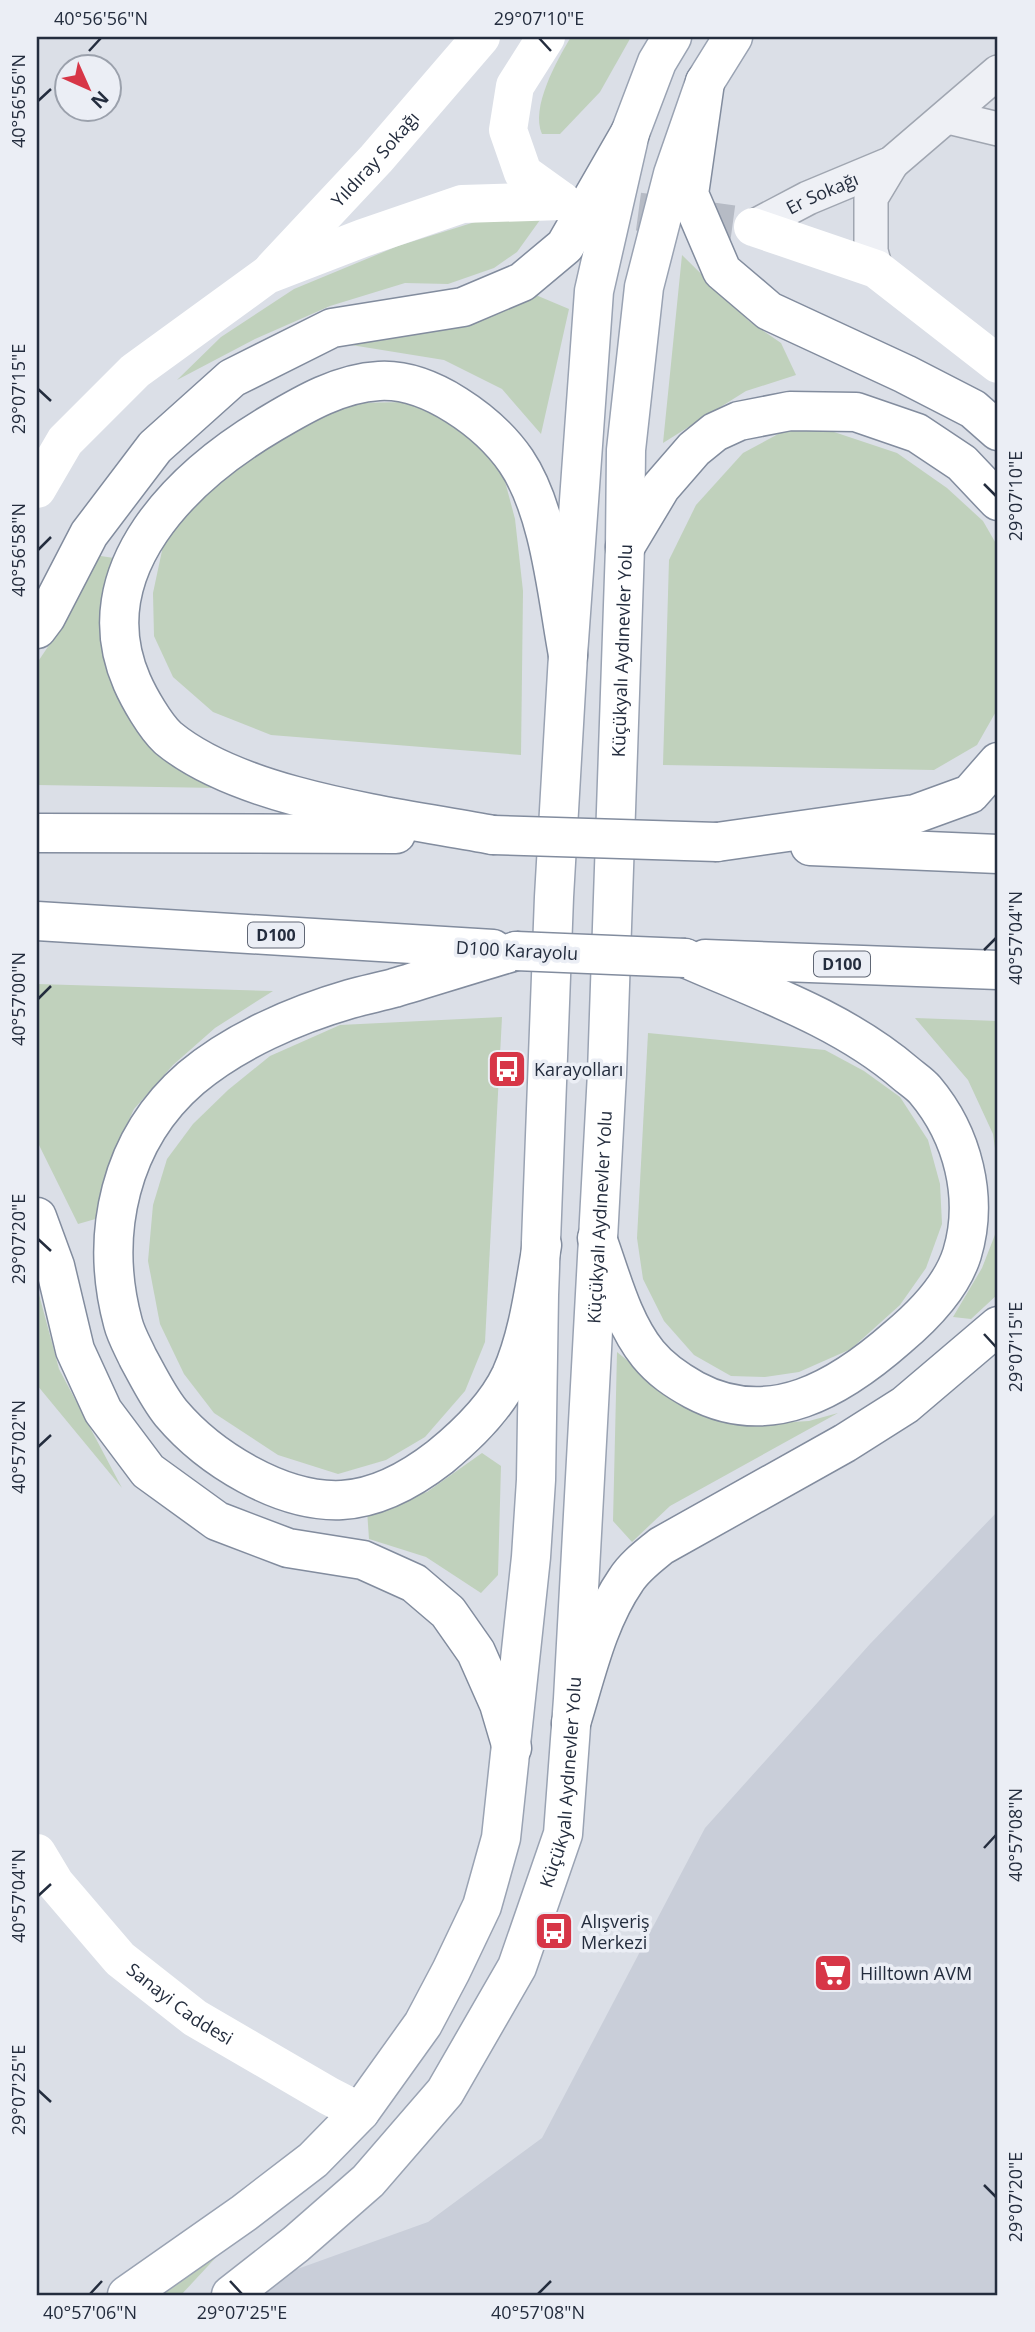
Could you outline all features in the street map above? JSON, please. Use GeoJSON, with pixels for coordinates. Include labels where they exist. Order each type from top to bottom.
{"type":"FeatureCollection","features":[{"type":"Feature","properties":{"kind":"main road","name":"Yıldıray Sokağı"},"geometry":{"type":"LineString","coordinates":[[267,275],[376,159],[481,37]]}},
{"type":"Feature","properties":{"kind":"main road"},"geometry":{"type":"LineString","coordinates":[[37,489],[65,441],[135,371],[267,275],[462,204],[562,201],[523,173],[508,130],[515,86],[546,37]]}},
{"type":"Feature","properties":{"kind":"main road"},"geometry":{"type":"LineString","coordinates":[[127,2295],[244,2213],[313,2160],[360,2112],[423,2024],[482,1906],[501,1838],[531,1557],[536,1480],[554,897],[594,290],[630,134],[657,62],[672,37]]}},
{"type":"Feature","properties":{"kind":"main road","name":"Küçükyalı Aydınevler Yolu"},"geometry":{"type":"LineString","coordinates":[[230,2295],[296,2244],[368,2181],[445,2092],[517,1967],[563,1834],[607,1073],[626,450],[644,287],[673,174],[705,82],[733,37]]}},
{"type":"Feature","properties":{"kind":"main road"},"geometry":{"type":"LineString","coordinates":[[705,82],[689,194],[722,271],[769,311],[973,408],[998,430]]}},
{"type":"Feature","properties":{"kind":"main road"},"geometry":{"type":"LineString","coordinates":[[37,629],[46,617],[89,534],[155,447],[232,378],[332,328],[464,307],[522,282],[565,246],[630,134]]}},
{"type":"Feature","properties":{"kind":"main road"},"geometry":{"type":"LineString","coordinates":[[753,227],[876,269],[998,364]]}},
{"type":"Feature","properties":{"kind":"main road"},"geometry":{"type":"LineString","coordinates":[[493,835],[286,793],[233,775],[195,757],[166,736],[137,694],[123,663],[118,628],[121,593],[138,549],[163,511],[202,470],[244,439],[292,411],[330,393],[358,384],[382,381],[419,387],[456,404],[489,429],[517,462],[537,503],[568,655]]}},
{"type":"Feature","properties":{"kind":"main road"},"geometry":{"type":"LineString","coordinates":[[625,547],[661,487],[694,449],[715,432],[739,421],[790,411],[856,412],[917,433],[962,463],[998,501]]}},
{"type":"Feature","properties":{"kind":"main road"},"geometry":{"type":"LineString","coordinates":[[717,842],[915,814],[970,794],[998,762]]}},
{"type":"Feature","properties":{"kind":"main road"},"geometry":{"type":"LineString","coordinates":[[37,833],[493,835],[998,854]]}},
{"type":"Feature","properties":{"kind":"main road","name":"D100 Karayolu"},"geometry":{"type":"LineString","coordinates":[[37,921],[516,951],[998,970]]}},
{"type":"Feature","properties":{"kind":"main road"},"geometry":{"type":"LineString","coordinates":[[516,951],[349,999],[306,1015],[255,1038],[190,1079],[159,1111],[142,1136],[130,1162],[114,1220],[114,1258],[123,1325],[147,1376],[169,1411],[189,1432],[214,1453],[270,1485],[305,1496],[345,1500],[367,1496],[421,1472],[456,1444],[487,1412],[510,1377],[528,1322],[542,1245]]}},
{"type":"Feature","properties":{"kind":"main road"},"geometry":{"type":"LineString","coordinates":[[597,1238],[625,1314],[648,1353],[673,1379],[712,1400],[752,1408],[793,1402],[841,1381],[885,1349],[916,1322],[947,1284],[961,1256],[969,1219],[965,1166],[952,1130],[925,1090],[884,1055],[820,1018],[685,958]]}},
{"type":"Feature","properties":{"kind":"main road"},"geometry":{"type":"LineString","coordinates":[[37,1217],[55,1266],[75,1350],[103,1411],[148,1471],[217,1521],[288,1548],[363,1560],[414,1583],[448,1612],[476,1652],[499,1704],[512,1748]]}},
{"type":"Feature","properties":{"kind":"main road"},"geometry":{"type":"LineString","coordinates":[[571,1723],[603,1621],[626,1579],[642,1562],[661,1546],[845,1443],[905,1405],[998,1326]]}},
{"type":"Feature","properties":{"kind":"main road","name":"Sanayi Caddesi"},"geometry":{"type":"LineString","coordinates":[[37,1853],[55,1883],[120,1959],[195,2018],[360,2112]]}},
{"type":"Feature","properties":{"kind":"street","name":"Er Sokağı"},"geometry":{"type":"LineString","coordinates":[[753,227],[808,198],[892,163],[998,72]]}},
{"type":"Feature","properties":{"kind":"street"},"geometry":{"type":"LineString","coordinates":[[948,117],[998,130]]}},
{"type":"Feature","properties":{"kind":"street","name":"Er Sokağı"},"geometry":{"type":"LineString","coordinates":[[876,269],[871,251],[871,198],[892,163]]}},
{"type":"Feature","properties":{"kind":"shaded area","name":"Hilltown AVM"},"geometry":{"type":"Polygon","coordinates":[[[998,1511],[998,2295],[264,2295],[289,2272],[428,2222],[542,2138],[705,1828],[870,1644],[998,1511]]]}},
{"type":"Feature","properties":{"kind":"green space"},"geometry":{"type":"Polygon","coordinates":[[[571,37],[631,37],[600,92],[560,134],[542,134],[539,123],[542,98],[571,37]]]}},
{"type":"Feature","properties":{"kind":"green space"},"geometry":{"type":"Polygon","coordinates":[[[545,213],[517,252],[494,268],[448,284],[405,283],[330,306],[255,339],[177,380],[221,337],[294,289],[398,246],[475,222],[545,213]]]}},
{"type":"Feature","properties":{"kind":"green space"},"geometry":{"type":"Polygon","coordinates":[[[682,255],[749,321],[781,343],[796,375],[746,391],[663,443],[682,255]]]}},
{"type":"Feature","properties":{"kind":"green space"},"geometry":{"type":"Polygon","coordinates":[[[531,293],[569,309],[541,434],[502,389],[444,360],[345,344],[531,293]]]}},
{"type":"Feature","properties":{"kind":"green space"},"geometry":{"type":"Polygon","coordinates":[[[406,402],[466,430],[502,470],[515,519],[523,591],[521,755],[271,735],[213,712],[173,677],[154,636],[153,593],[163,546],[208,484],[268,442],[355,403],[406,402]]]}},
{"type":"Feature","properties":{"kind":"green space"},"geometry":{"type":"Polygon","coordinates":[[[793,426],[831,431],[897,453],[947,488],[983,521],[998,547],[998,708],[977,745],[934,770],[663,765],[669,560],[696,505],[743,453],[793,426]]]}},
{"type":"Feature","properties":{"kind":"green space"},"geometry":{"type":"Polygon","coordinates":[[[94,555],[114,558],[106,617],[219,788],[37,785],[37,663],[62,626],[94,555]]]}},
{"type":"Feature","properties":{"kind":"green space"},"geometry":{"type":"Polygon","coordinates":[[[37,984],[273,991],[215,1028],[173,1065],[134,1109],[113,1154],[99,1218],[78,1224],[37,1141],[37,984]]]}},
{"type":"Feature","properties":{"kind":"green space"},"geometry":{"type":"Polygon","coordinates":[[[502,1017],[485,1342],[465,1391],[425,1437],[386,1460],[338,1474],[278,1455],[214,1413],[184,1374],[160,1324],[148,1261],[153,1205],[167,1159],[193,1124],[228,1090],[270,1056],[340,1025],[502,1017]]]}},
{"type":"Feature","properties":{"kind":"green space"},"geometry":{"type":"Polygon","coordinates":[[[915,1018],[998,1021],[998,1169],[993,1134],[968,1080],[915,1018]]]}},
{"type":"Feature","properties":{"kind":"green space"},"geometry":{"type":"Polygon","coordinates":[[[648,1033],[825,1050],[864,1071],[900,1097],[928,1140],[940,1184],[942,1224],[926,1268],[900,1305],[851,1349],[799,1372],[765,1377],[731,1376],[694,1355],[664,1321],[643,1279],[637,1238],[648,1033]]]}},
{"type":"Feature","properties":{"kind":"green space"},"geometry":{"type":"Polygon","coordinates":[[[998,1227],[998,1294],[971,1319],[953,1317],[982,1268],[998,1227]]]}},
{"type":"Feature","properties":{"kind":"green space"},"geometry":{"type":"Polygon","coordinates":[[[37,1287],[59,1369],[122,1488],[37,1385],[37,1287]]]}},
{"type":"Feature","properties":{"kind":"green space"},"geometry":{"type":"Polygon","coordinates":[[[617,1352],[675,1399],[757,1424],[809,1421],[838,1413],[670,1506],[632,1542],[613,1521],[617,1352]]]}},
{"type":"Feature","properties":{"kind":"green space"},"geometry":{"type":"Polygon","coordinates":[[[482,1453],[501,1466],[498,1575],[481,1593],[426,1557],[369,1539],[367,1510],[427,1492],[482,1453]]]}},
{"type":"Feature","properties":{"kind":"green space"},"geometry":{"type":"Polygon","coordinates":[[[220,2253],[181,2295],[161,2295],[220,2253]]]}},
{"type":"Feature","properties":{"kind":"tunnel"},"geometry":{"type":"LineString","coordinates":[[582,204],[753,227]]}},
{"type":"Feature","properties":{"kind":"place","name":"Karayolları"},"geometry":{"type":"Point","coordinates":[507,1069]}},
{"type":"Feature","properties":{"kind":"place","name":"Alışveriş Merkezi"},"geometry":{"type":"Point","coordinates":[554,1931]}},
{"type":"Feature","properties":{"kind":"place","name":"Hilltown AVM"},"geometry":{"type":"Point","coordinates":[833,1973]}}]}
